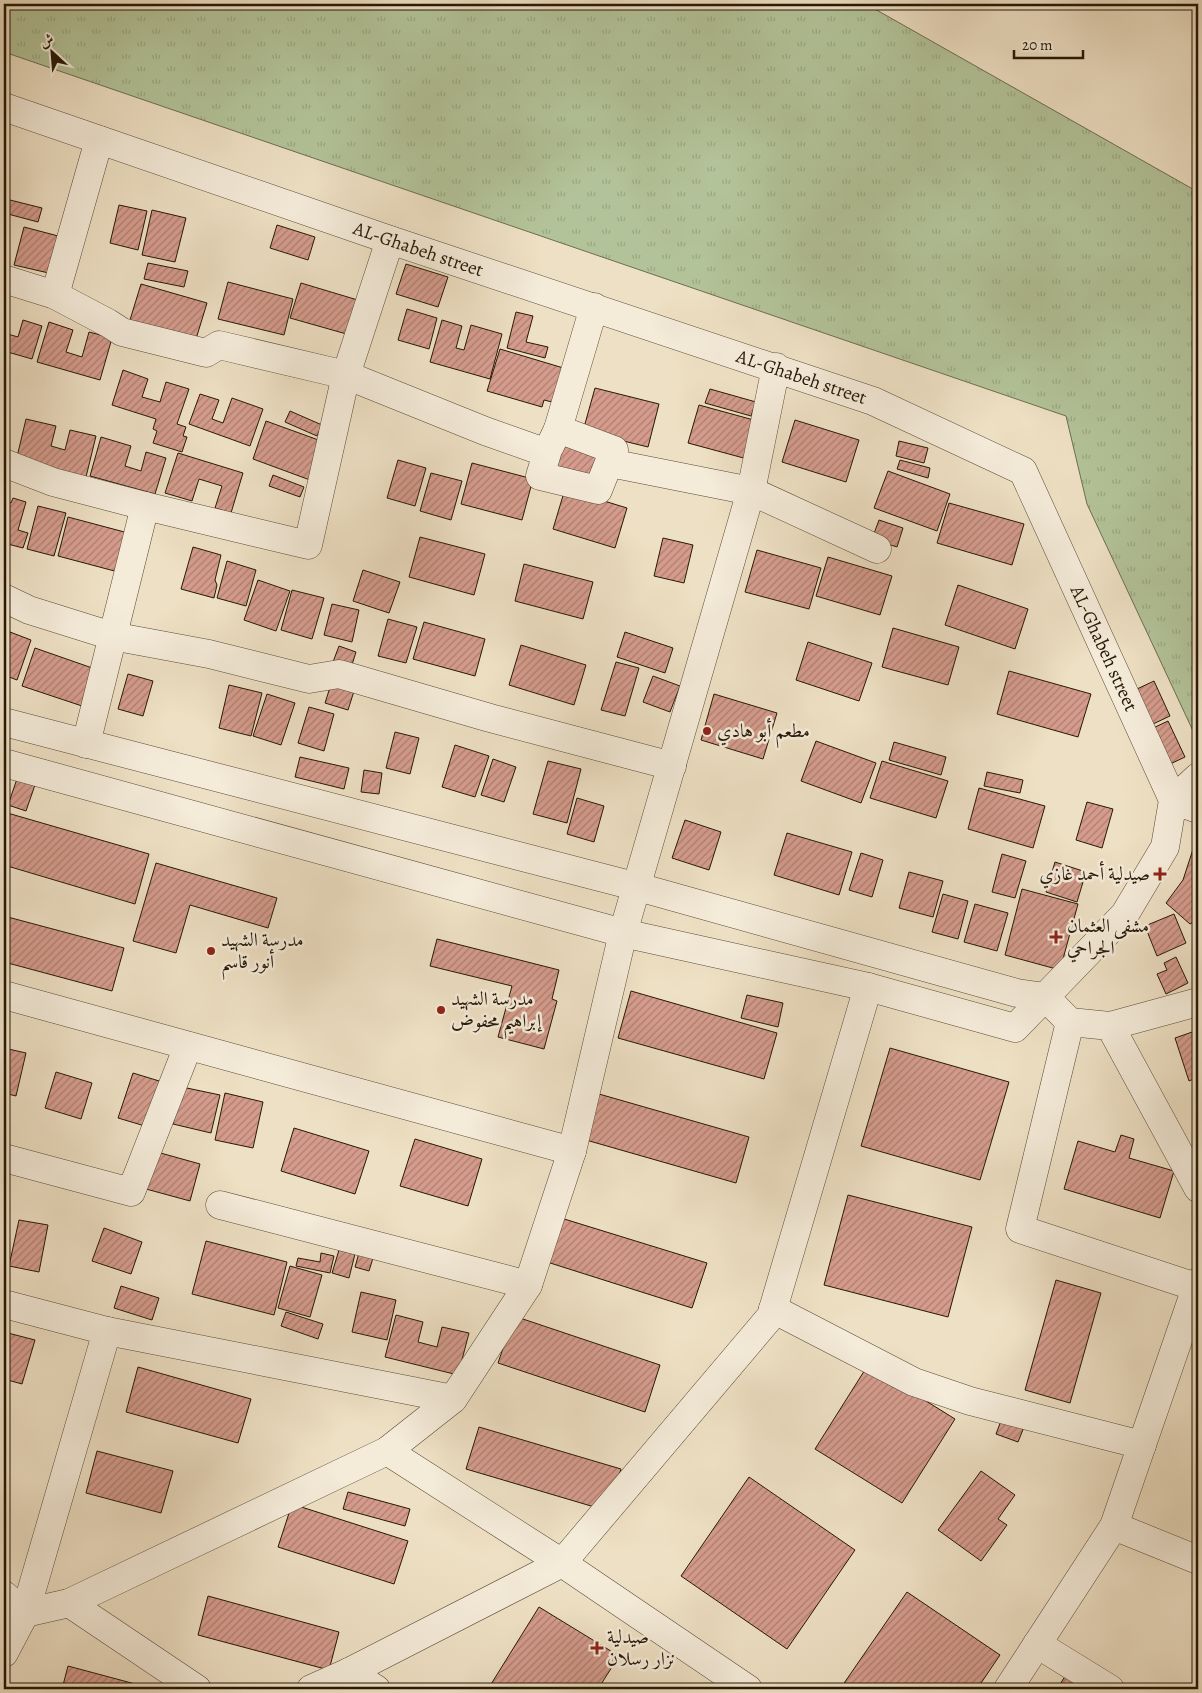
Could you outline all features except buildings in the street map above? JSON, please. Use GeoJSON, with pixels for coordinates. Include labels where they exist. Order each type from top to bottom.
{"type":"FeatureCollection","features":[{"type":"Feature","properties":{"kind":"street","name":"AL-Ghabeh street"},"geometry":{"type":"LineString","coordinates":[[4,107],[390,240],[776,367],[873,401],[1023,471],[1173,800]]}},
{"type":"Feature","properties":{"kind":"street"},"geometry":{"type":"LineString","coordinates":[[55,295],[99,140]]}},
{"type":"Feature","properties":{"kind":"street"},"geometry":{"type":"LineString","coordinates":[[4,464],[53,482],[308,545],[346,375],[390,240]]}},
{"type":"Feature","properties":{"kind":"street"},"geometry":{"type":"LineString","coordinates":[[4,279],[55,295],[122,332],[206,353],[219,345],[346,375],[485,430],[553,441],[614,450],[598,490],[540,476],[553,441],[594,307]]}},
{"type":"Feature","properties":{"kind":"street"},"geometry":{"type":"LineString","coordinates":[[25,1613],[69,1604],[387,1451],[453,1399],[528,1285],[572,1151],[623,933],[638,887],[751,491],[776,367]]}},
{"type":"Feature","properties":{"kind":"street"},"geometry":{"type":"LineString","coordinates":[[610,463],[751,491],[877,550]]}},
{"type":"Feature","properties":{"kind":"street"},"geometry":{"type":"LineString","coordinates":[[86,744],[145,506]]}},
{"type":"Feature","properties":{"kind":"street"},"geometry":{"type":"LineString","coordinates":[[4,598],[29,610],[112,636],[209,654],[310,679],[339,674],[490,718],[672,766]]}},
{"type":"Feature","properties":{"kind":"street"},"geometry":{"type":"LineString","coordinates":[[4,722],[638,887],[1018,993],[1045,997],[1070,1022],[1110,1026],[1198,1002]]}},
{"type":"Feature","properties":{"kind":"street"},"geometry":{"type":"LineString","coordinates":[[4,762],[623,933],[868,987],[1015,1028],[1125,914],[1165,847],[1173,800],[1198,777]]}},
{"type":"Feature","properties":{"kind":"street"},"geometry":{"type":"LineString","coordinates":[[1173,800],[1198,809]]}},
{"type":"Feature","properties":{"kind":"street"},"geometry":{"type":"LineString","coordinates":[[311,1689],[349,1672],[562,1563],[771,1316],[868,987]]}},
{"type":"Feature","properties":{"kind":"street"},"geometry":{"type":"LineString","coordinates":[[4,995],[572,1151]]}},
{"type":"Feature","properties":{"kind":"street"},"geometry":{"type":"LineString","coordinates":[[1008,1689],[1114,1526],[1142,1445],[1188,1347],[1197,1285],[1020,1229],[1070,1022]]}},
{"type":"Feature","properties":{"kind":"street"},"geometry":{"type":"LineString","coordinates":[[1110,1026],[1189,1151],[1198,1188]]}},
{"type":"Feature","properties":{"kind":"street"},"geometry":{"type":"LineString","coordinates":[[4,1158],[131,1192],[188,1046]]}},
{"type":"Feature","properties":{"kind":"street"},"geometry":{"type":"LineString","coordinates":[[220,1205],[528,1285]]}},
{"type":"Feature","properties":{"kind":"street"},"geometry":{"type":"LineString","coordinates":[[4,1304],[107,1331],[453,1399]]}},
{"type":"Feature","properties":{"kind":"street"},"geometry":{"type":"LineString","coordinates":[[773,1309],[914,1382],[970,1401],[1142,1445]]}},
{"type":"Feature","properties":{"kind":"street"},"geometry":{"type":"LineString","coordinates":[[4,1653],[25,1613],[107,1331]]}},
{"type":"Feature","properties":{"kind":"street"},"geometry":{"type":"LineString","coordinates":[[387,1451],[562,1563],[748,1689]]}},
{"type":"Feature","properties":{"kind":"street"},"geometry":{"type":"LineString","coordinates":[[1114,1526],[1198,1560]]}},
{"type":"Feature","properties":{"kind":"street"},"geometry":{"type":"LineString","coordinates":[[4,1595],[25,1613]]}},
{"type":"Feature","properties":{"kind":"street"},"geometry":{"type":"LineString","coordinates":[[69,1604],[197,1689]]}},
{"type":"Feature","properties":{"kind":"street"},"geometry":{"type":"LineString","coordinates":[[1037,1644],[1110,1689]]}},
{"type":"Feature","properties":{"kind":"street"},"geometry":{"type":"LineString","coordinates":[[349,1672],[376,1689]]}},
{"type":"Feature","properties":{"kind":"green space"},"geometry":{"type":"Polygon","coordinates":[[[4,4],[866,4],[1198,192],[1198,727],[1194,733],[1087,504],[1066,416],[4,52],[4,4]]]}},
{"type":"Feature","properties":{"kind":"place","name":"مطعم أبو هادي"},"geometry":{"type":"Point","coordinates":[707,731]}},
{"type":"Feature","properties":{"kind":"place","name":"صيدلية أحمد غازي"},"geometry":{"type":"Point","coordinates":[1160,874]}},
{"type":"Feature","properties":{"kind":"place","name":"مشفى العثمان الجراحي"},"geometry":{"type":"Point","coordinates":[1056,937]}},
{"type":"Feature","properties":{"kind":"place","name":"مدرسة الشهيد أنور قاسم"},"geometry":{"type":"Point","coordinates":[211,951]}},
{"type":"Feature","properties":{"kind":"place","name":"مدرسة الشهيد إبراهيم محفوض"},"geometry":{"type":"Point","coordinates":[441,1010]}},
{"type":"Feature","properties":{"kind":"place","name":"صيدلية نزار رسلان"},"geometry":{"type":"Point","coordinates":[597,1648]}}]}
